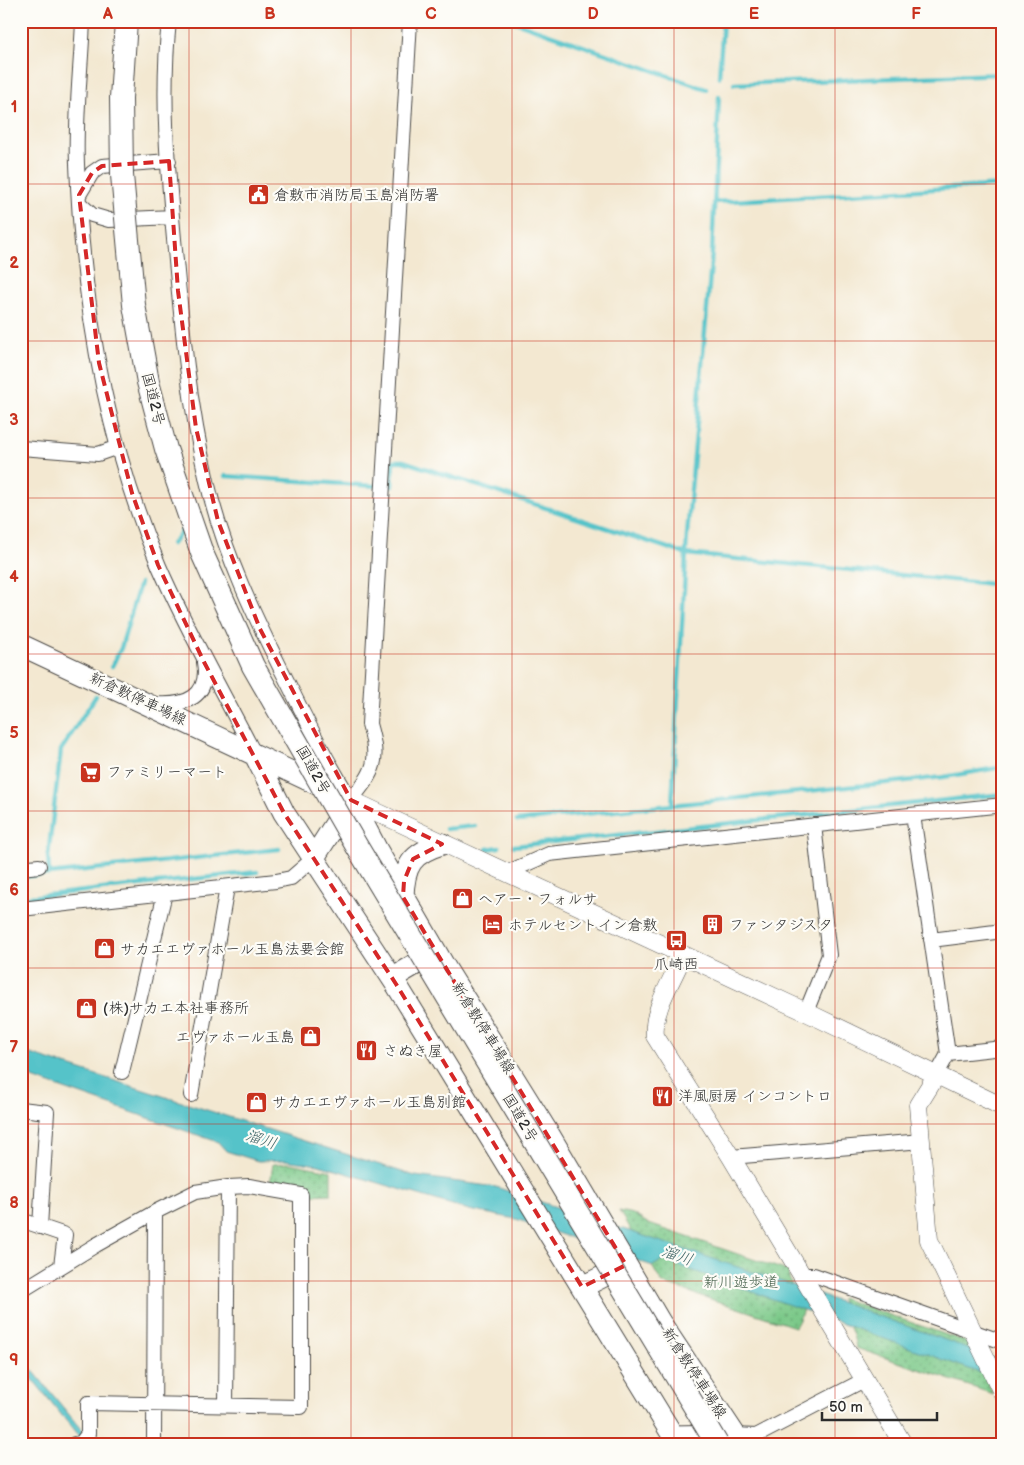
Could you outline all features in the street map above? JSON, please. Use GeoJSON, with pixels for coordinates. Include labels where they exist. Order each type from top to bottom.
{"type":"FeatureCollection","features":[{"type":"Feature","properties":{"kind":"highway","name":"国道2号"},"geometry":{"type":"LineString","coordinates":[[126,21],[121,98],[122,175],[134,305],[148,382],[166,449],[202,553],[253,666],[356,844],[731,1441]]}},
{"type":"Feature","properties":{"kind":"main road","name":"新倉敷停車場線"},"geometry":{"type":"LineString","coordinates":[[21,645],[351,800],[403,897],[731,1441]]}},
{"type":"Feature","properties":{"kind":"main road"},"geometry":{"type":"LineString","coordinates":[[255,755],[284,813],[392,978],[675,1440],[731,1441]]}},
{"type":"Feature","properties":{"kind":"main road"},"geometry":{"type":"LineString","coordinates":[[313,859],[351,800]]}},
{"type":"Feature","properties":{"kind":"main road"},"geometry":{"type":"LineString","coordinates":[[403,897],[404,881],[414,859],[420,852],[442,844]]}},
{"type":"Feature","properties":{"kind":"main road"},"geometry":{"type":"LineString","coordinates":[[392,978],[436,952]]}},
{"type":"Feature","properties":{"kind":"main road"},"geometry":{"type":"LineString","coordinates":[[582,1287],[626,1265]]}},
{"type":"Feature","properties":{"kind":"street"},"geometry":{"type":"LineString","coordinates":[[83,21],[77,162],[80,200],[89,302],[97,354],[118,447],[132,493],[158,565],[204,662],[255,755]]}},
{"type":"Feature","properties":{"kind":"street"},"geometry":{"type":"LineString","coordinates":[[169,21],[168,161],[172,217],[196,428],[218,521],[260,629],[317,741],[351,800],[806,1012],[1003,1107]]}},
{"type":"Feature","properties":{"kind":"street"},"geometry":{"type":"LineString","coordinates":[[351,800],[373,770],[376,748],[370,724],[410,21]]}},
{"type":"Feature","properties":{"kind":"street"},"geometry":{"type":"LineString","coordinates":[[80,200],[92,173],[102,166],[168,161]]}},
{"type":"Feature","properties":{"kind":"street"},"geometry":{"type":"LineString","coordinates":[[80,200],[92,215],[109,220],[172,217]]}},
{"type":"Feature","properties":{"kind":"street"},"geometry":{"type":"LineString","coordinates":[[21,448],[98,454],[118,447]]}},
{"type":"Feature","properties":{"kind":"street"},"geometry":{"type":"LineString","coordinates":[[150,704],[180,704],[191,700],[200,690],[206,674],[204,662]]}},
{"type":"Feature","properties":{"kind":"street"},"geometry":{"type":"LineString","coordinates":[[506,873],[549,854],[1003,805]]}},
{"type":"Feature","properties":{"kind":"street"},"geometry":{"type":"LineString","coordinates":[[913,815],[948,1054],[918,1105],[929,1240],[1000,1387]]}},
{"type":"Feature","properties":{"kind":"street"},"geometry":{"type":"LineString","coordinates":[[806,1012],[829,955],[814,825]]}},
{"type":"Feature","properties":{"kind":"street"},"geometry":{"type":"LineString","coordinates":[[21,909],[227,887],[291,878],[313,859]]}},
{"type":"Feature","properties":{"kind":"street"},"geometry":{"type":"LineString","coordinates":[[21,868],[40,866]]}},
{"type":"Feature","properties":{"kind":"street"},"geometry":{"type":"LineString","coordinates":[[191,1095],[227,887]]}},
{"type":"Feature","properties":{"kind":"street"},"geometry":{"type":"LineString","coordinates":[[122,1072],[165,893]]}},
{"type":"Feature","properties":{"kind":"street"},"geometry":{"type":"LineString","coordinates":[[930,940],[1003,931]]}},
{"type":"Feature","properties":{"kind":"street"},"geometry":{"type":"LineString","coordinates":[[683,955],[657,1014],[654,1024],[655,1036],[731,1156],[903,1444]]}},
{"type":"Feature","properties":{"kind":"street"},"geometry":{"type":"LineString","coordinates":[[948,1054],[1003,1048]]}},
{"type":"Feature","properties":{"kind":"street"},"geometry":{"type":"LineString","coordinates":[[21,1109],[47,1112],[40,1227]]}},
{"type":"Feature","properties":{"kind":"street"},"geometry":{"type":"LineString","coordinates":[[731,1156],[922,1141]]}},
{"type":"Feature","properties":{"kind":"street"},"geometry":{"type":"LineString","coordinates":[[21,1291],[155,1212],[195,1192],[249,1186],[302,1195],[301,1407],[88,1403],[81,1440]]}},
{"type":"Feature","properties":{"kind":"street"},"geometry":{"type":"LineString","coordinates":[[226,1406],[228,1187]]}},
{"type":"Feature","properties":{"kind":"street"},"geometry":{"type":"LineString","coordinates":[[154,1444],[156,1404],[155,1212]]}},
{"type":"Feature","properties":{"kind":"street"},"geometry":{"type":"LineString","coordinates":[[21,1220],[65,1235],[61,1266]]}},
{"type":"Feature","properties":{"kind":"street"},"geometry":{"type":"LineString","coordinates":[[801,1275],[814,1275],[1003,1342]]}},
{"type":"Feature","properties":{"kind":"street"},"geometry":{"type":"LineString","coordinates":[[731,1441],[756,1436],[864,1380]]}},
{"type":"Feature","properties":{"kind":"highlighted area"},"geometry":{"type":"Polygon","coordinates":[[[169,161],[178,291],[196,428],[218,521],[260,629],[351,800],[442,844],[413,859],[404,881],[403,897],[626,1265],[582,1287],[396,984],[284,813],[204,662],[158,565],[132,493],[99,363],[79,195],[92,173],[102,166],[169,161]]]}},
{"type":"Feature","properties":{"kind":"green space"},"geometry":{"type":"Polygon","coordinates":[[[289,1163],[331,1171],[331,1194],[307,1195],[307,1189],[270,1184],[273,1164],[289,1163]]]}},
{"type":"Feature","properties":{"kind":"green space","name":"新川遊歩道"},"geometry":{"type":"Polygon","coordinates":[[[619,1211],[633,1214],[649,1224],[788,1271],[790,1280],[800,1297],[803,1308],[795,1327],[662,1283],[619,1211]]]}},
{"type":"Feature","properties":{"kind":"green space"},"geometry":{"type":"Polygon","coordinates":[[[841,1298],[970,1343],[993,1394],[856,1348],[853,1335],[843,1312],[841,1298]]]}},
{"type":"Feature","properties":{"kind":"water","name":"溜川"},"geometry":{"type":"Polygon","coordinates":[[[21,1051],[415,1176],[496,1187],[795,1286],[1003,1362],[1003,1379],[975,1371],[663,1260],[653,1266],[516,1219],[469,1210],[319,1165],[285,1160],[258,1161],[226,1151],[218,1142],[21,1074],[21,1051]]]}},
{"type":"Feature","properties":{"kind":"water"},"geometry":{"type":"Polygon","coordinates":[[[21,1356],[80,1428],[96,1444],[85,1444],[21,1365],[21,1356]]]}},
{"type":"Feature","properties":{"kind":"waterway"},"geometry":{"type":"LineString","coordinates":[[512,21],[706,89]]}},
{"type":"Feature","properties":{"kind":"waterway"},"geometry":{"type":"LineString","coordinates":[[719,77],[723,21]]}},
{"type":"Feature","properties":{"kind":"waterway"},"geometry":{"type":"LineString","coordinates":[[734,84],[1003,74]]}},
{"type":"Feature","properties":{"kind":"waterway"},"geometry":{"type":"LineString","coordinates":[[672,804],[687,535],[712,252],[719,97]]}},
{"type":"Feature","properties":{"kind":"waterway"},"geometry":{"type":"LineString","coordinates":[[714,202],[1003,185]]}},
{"type":"Feature","properties":{"kind":"waterway"},"geometry":{"type":"LineString","coordinates":[[225,476],[392,486],[393,461],[403,461],[686,554],[1003,585]]}},
{"type":"Feature","properties":{"kind":"waterway"},"geometry":{"type":"LineString","coordinates":[[172,544],[185,527]]}},
{"type":"Feature","properties":{"kind":"waterway"},"geometry":{"type":"LineString","coordinates":[[112,666],[121,648],[140,583]]}},
{"type":"Feature","properties":{"kind":"waterway"},"geometry":{"type":"LineString","coordinates":[[49,873],[48,856],[61,750],[96,696]]}},
{"type":"Feature","properties":{"kind":"waterway"},"geometry":{"type":"LineString","coordinates":[[517,821],[944,777],[1003,767]]}},
{"type":"Feature","properties":{"kind":"waterway"},"geometry":{"type":"LineString","coordinates":[[514,846],[1003,794]]}},
{"type":"Feature","properties":{"kind":"waterway"},"geometry":{"type":"LineString","coordinates":[[446,829],[475,826]]}},
{"type":"Feature","properties":{"kind":"waterway"},"geometry":{"type":"LineString","coordinates":[[487,849],[499,847]]}},
{"type":"Feature","properties":{"kind":"waterway"},"geometry":{"type":"LineString","coordinates":[[21,877],[279,849]]}},
{"type":"Feature","properties":{"kind":"waterway"},"geometry":{"type":"LineString","coordinates":[[21,898],[257,872]]}},
{"type":"Feature","properties":{"kind":"place","name":"倉敷市消防局玉島消防署"},"geometry":{"type":"Point","coordinates":[258,195]}},
{"type":"Feature","properties":{"kind":"place","name":"ファミリーマート"},"geometry":{"type":"Point","coordinates":[91,772]}},
{"type":"Feature","properties":{"kind":"place","name":"ヘアー・フォルサ"},"geometry":{"type":"Point","coordinates":[462,899]}},
{"type":"Feature","properties":{"kind":"place","name":"ホテルセントイン倉敷"},"geometry":{"type":"Point","coordinates":[492,925]}},
{"type":"Feature","properties":{"kind":"place","name":"ファンタジスタ"},"geometry":{"type":"Point","coordinates":[713,925]}},
{"type":"Feature","properties":{"kind":"place","name":"爪崎西"},"geometry":{"type":"Point","coordinates":[676,941]}},
{"type":"Feature","properties":{"kind":"place","name":"サカエエヴァホール玉島法要会館"},"geometry":{"type":"Point","coordinates":[104,949]}},
{"type":"Feature","properties":{"kind":"place","name":"(株)サカエ本社事務所"},"geometry":{"type":"Point","coordinates":[87,1008]}},
{"type":"Feature","properties":{"kind":"place","name":"エヴァホール玉島"},"geometry":{"type":"Point","coordinates":[311,1037]}},
{"type":"Feature","properties":{"kind":"place","name":"さぬき屋"},"geometry":{"type":"Point","coordinates":[367,1051]}},
{"type":"Feature","properties":{"kind":"place","name":"洋風厨房 インコントロ"},"geometry":{"type":"Point","coordinates":[662,1096]}},
{"type":"Feature","properties":{"kind":"place","name":"サカエエヴァホール玉島別館"},"geometry":{"type":"Point","coordinates":[256,1102]}}]}
